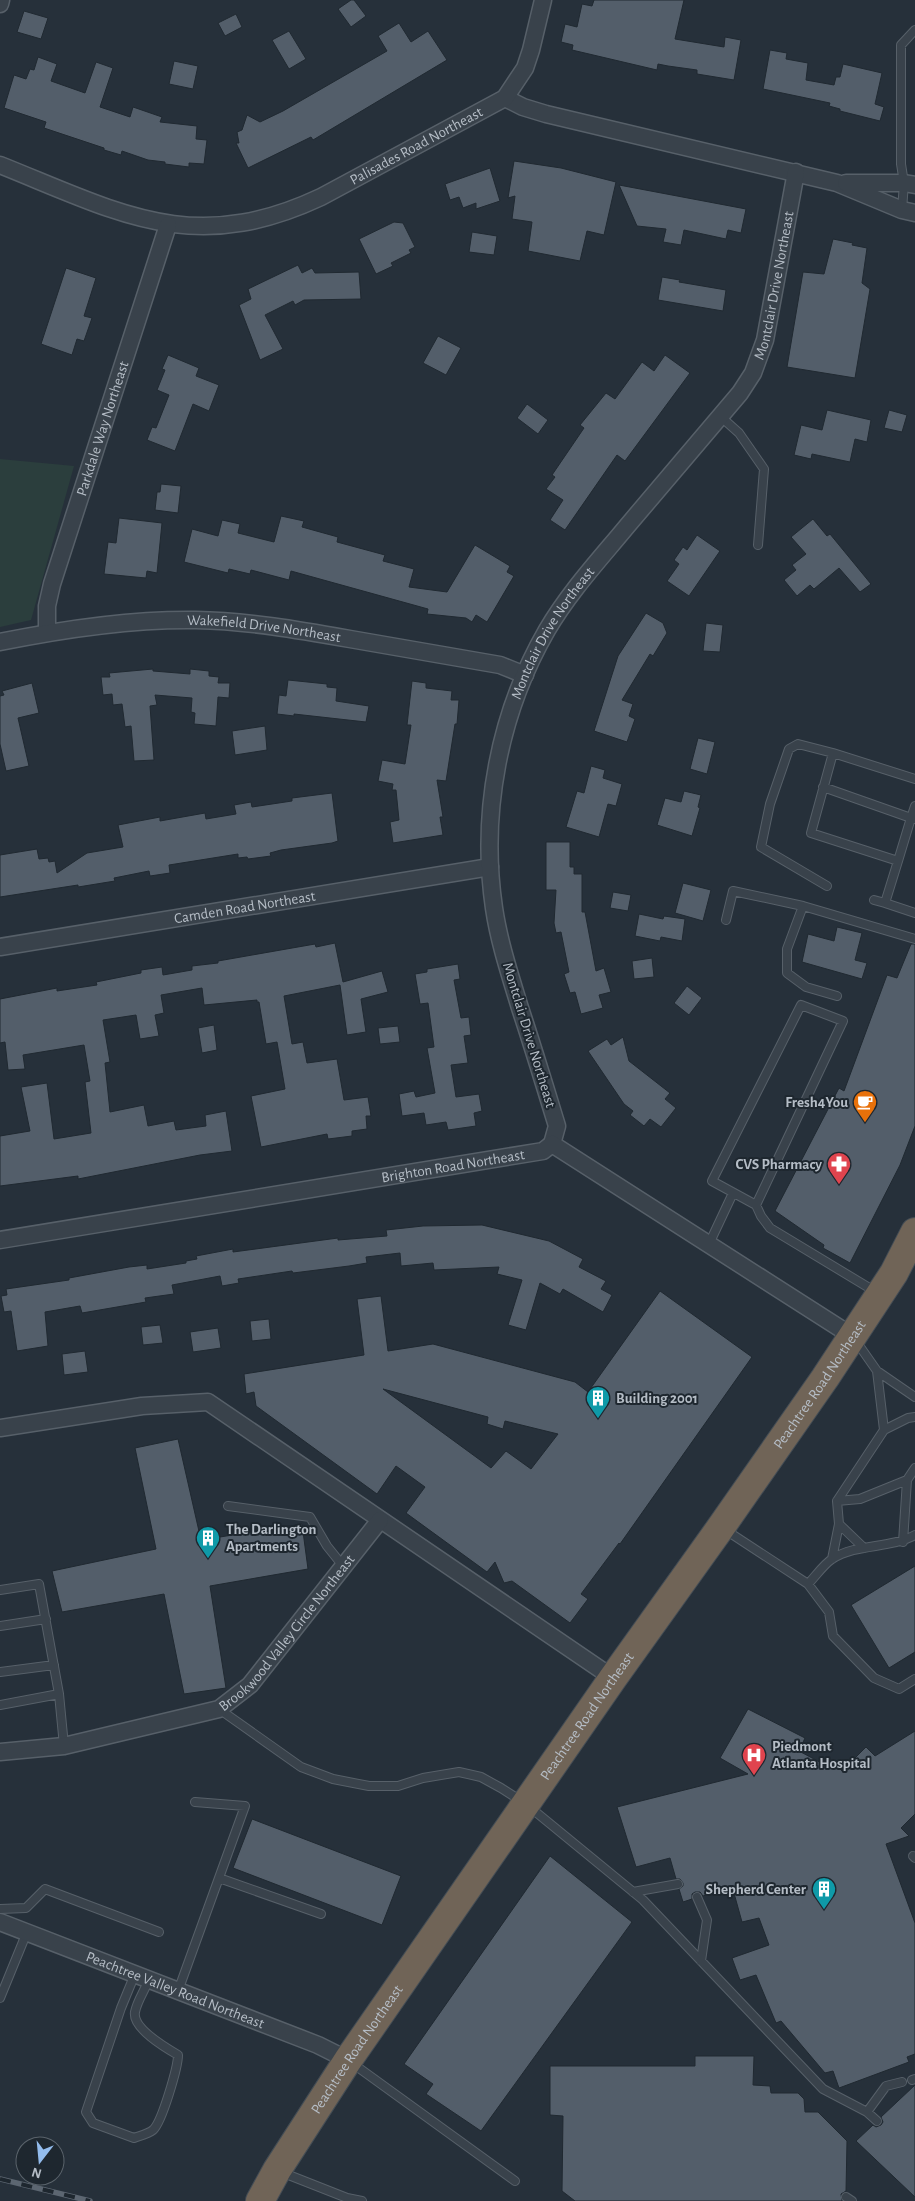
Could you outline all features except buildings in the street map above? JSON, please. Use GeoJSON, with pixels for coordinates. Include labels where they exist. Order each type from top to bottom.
{"type":"FeatureCollection","features":[{"type":"Feature","properties":{"kind":"highway","name":"Peachtree Road Northeast"},"geometry":{"type":"LineString","coordinates":[[260,2201],[275,2174],[348,2060],[613,1678],[722,1527],[880,1295],[894,1274],[915,1232]]}},
{"type":"Feature","properties":{"kind":"street"},"geometry":{"type":"LineString","coordinates":[[0,4],[1,0]]}},
{"type":"Feature","properties":{"kind":"street"},"geometry":{"type":"LineString","coordinates":[[543,0],[531,50],[524,68],[505,98],[523,107],[546,114],[837,183],[908,211]]}},
{"type":"Feature","properties":{"kind":"street","name":"Palisades Road Northeast"},"geometry":{"type":"LineString","coordinates":[[0,166],[118,212],[168,225],[198,227],[232,226],[294,210],[505,98]]}},
{"type":"Feature","properties":{"kind":"street","name":"Montclair Drive Northeast"},"geometry":{"type":"LineString","coordinates":[[552,1144],[557,1126],[503,952],[494,909],[490,867],[490,814],[496,766],[508,720],[524,675],[548,630],[576,587],[740,393],[753,373],[765,340],[796,172]]}},
{"type":"Feature","properties":{"kind":"street"},"geometry":{"type":"LineString","coordinates":[[837,183],[910,184]]}},
{"type":"Feature","properties":{"kind":"street","name":"Parkdale Way Northeast"},"geometry":{"type":"LineString","coordinates":[[47,632],[48,606],[52,584],[168,225]]}},
{"type":"Feature","properties":{"kind":"street","name":"Wakefield Drive Northeast"},"geometry":{"type":"LineString","coordinates":[[0,642],[47,632],[149,621],[196,620],[243,623],[296,630],[500,665],[524,675]]}},
{"type":"Feature","properties":{"kind":"street","name":"Camden Road Northeast"},"geometry":{"type":"LineString","coordinates":[[0,948],[490,867]]}},
{"type":"Feature","properties":{"kind":"street"},"geometry":{"type":"LineString","coordinates":[[552,1144],[852,1336]]}},
{"type":"Feature","properties":{"kind":"street","name":"Brighton Road Northeast"},"geometry":{"type":"LineString","coordinates":[[0,1240],[543,1151],[552,1144]]}},
{"type":"Feature","properties":{"kind":"street"},"geometry":{"type":"LineString","coordinates":[[0,1428],[142,1406],[208,1402],[613,1678]]}},
{"type":"Feature","properties":{"kind":"street","name":"Brookwood Valley Circle Northeast"},"geometry":{"type":"LineString","coordinates":[[0,1752],[64,1746],[219,1709],[250,1686],[380,1520]]}},
{"type":"Feature","properties":{"kind":"street","name":"Peachtree Valley Road Northeast"},"geometry":{"type":"LineString","coordinates":[[0,1922],[318,2045],[348,2060]]}},
{"type":"Feature","properties":{"kind":"lane"},"geometry":{"type":"LineString","coordinates":[[908,211],[910,184],[901,164],[901,45],[915,30]]}},
{"type":"Feature","properties":{"kind":"lane"},"geometry":{"type":"LineString","coordinates":[[720,416],[739,433],[764,469],[758,545]]}},
{"type":"Feature","properties":{"kind":"lane"},"geometry":{"type":"LineString","coordinates":[[827,886],[761,847],[770,804],[788,749],[798,744],[908,775],[915,779]]}},
{"type":"Feature","properties":{"kind":"lane"},"geometry":{"type":"LineString","coordinates":[[833,753],[811,834],[898,861]]}},
{"type":"Feature","properties":{"kind":"lane"},"geometry":{"type":"LineString","coordinates":[[823,787],[913,818]]}},
{"type":"Feature","properties":{"kind":"lane"},"geometry":{"type":"LineString","coordinates":[[885,904],[913,818],[915,806]]}},
{"type":"Feature","properties":{"kind":"lane"},"geometry":{"type":"LineString","coordinates":[[726,920],[733,892],[803,906],[915,939]]}},
{"type":"Feature","properties":{"kind":"lane"},"geometry":{"type":"LineString","coordinates":[[874,900],[915,913]]}},
{"type":"Feature","properties":{"kind":"lane"},"geometry":{"type":"LineString","coordinates":[[803,906],[787,949],[787,973],[806,987],[837,996]]}},
{"type":"Feature","properties":{"kind":"lane"},"geometry":{"type":"LineString","coordinates":[[756,1205],[843,1022],[801,1005],[712,1181],[756,1205],[760,1216],[770,1228],[880,1295]]}},
{"type":"Feature","properties":{"kind":"lane"},"geometry":{"type":"LineString","coordinates":[[709,1244],[733,1193]]}},
{"type":"Feature","properties":{"kind":"lane"},"geometry":{"type":"LineString","coordinates":[[852,1336],[877,1371],[915,1397]]}},
{"type":"Feature","properties":{"kind":"lane"},"geometry":{"type":"LineString","coordinates":[[877,1371],[884,1430]]}},
{"type":"Feature","properties":{"kind":"lane"},"geometry":{"type":"LineString","coordinates":[[832,1559],[839,1524],[837,1501],[884,1430],[908,1418],[915,1417]]}},
{"type":"Feature","properties":{"kind":"lane"},"geometry":{"type":"LineString","coordinates":[[903,1542],[907,1480],[915,1468]]}},
{"type":"Feature","properties":{"kind":"lane"},"geometry":{"type":"LineString","coordinates":[[837,1501],[860,1499],[907,1480]]}},
{"type":"Feature","properties":{"kind":"lane"},"geometry":{"type":"LineString","coordinates":[[228,1506],[310,1517],[327,1546],[344,1566]]}},
{"type":"Feature","properties":{"kind":"lane"},"geometry":{"type":"LineString","coordinates":[[839,1524],[864,1548]]}},
{"type":"Feature","properties":{"kind":"lane"},"geometry":{"type":"LineString","coordinates":[[722,1527],[808,1584],[829,1612],[833,1636],[874,1678],[899,1689],[915,1679]]}},
{"type":"Feature","properties":{"kind":"lane"},"geometry":{"type":"LineString","coordinates":[[808,1584],[832,1559],[864,1548],[903,1542],[915,1535]]}},
{"type":"Feature","properties":{"kind":"lane"},"geometry":{"type":"LineString","coordinates":[[0,1590],[39,1584],[54,1665],[64,1746]]}},
{"type":"Feature","properties":{"kind":"lane"},"geometry":{"type":"LineString","coordinates":[[0,1626],[46,1619]]}},
{"type":"Feature","properties":{"kind":"lane"},"geometry":{"type":"LineString","coordinates":[[0,1672],[54,1665]]}},
{"type":"Feature","properties":{"kind":"lane"},"geometry":{"type":"LineString","coordinates":[[0,1705],[58,1694]]}},
{"type":"Feature","properties":{"kind":"lane"},"geometry":{"type":"LineString","coordinates":[[219,1709],[301,1766],[333,1779],[369,1786],[398,1786],[423,1778],[459,1772],[481,1777],[526,1804],[633,1892],[823,2089],[866,2112],[877,2121]]}},
{"type":"Feature","properties":{"kind":"lane"},"geometry":{"type":"LineString","coordinates":[[178,1991],[245,1806],[196,1802]]}},
{"type":"Feature","properties":{"kind":"lane"},"geometry":{"type":"LineString","coordinates":[[219,1878],[321,1914]]}},
{"type":"Feature","properties":{"kind":"lane"},"geometry":{"type":"LineString","coordinates":[[633,1892],[678,1884]]}},
{"type":"Feature","properties":{"kind":"lane"},"geometry":{"type":"LineString","coordinates":[[0,1909],[26,1908],[45,1889],[159,1932]]}},
{"type":"Feature","properties":{"kind":"lane"},"geometry":{"type":"LineString","coordinates":[[697,1897],[707,1920],[701,1961]]}},
{"type":"Feature","properties":{"kind":"lane"},"geometry":{"type":"LineString","coordinates":[[0,1998],[27,1932]]}},
{"type":"Feature","properties":{"kind":"lane"},"geometry":{"type":"LineString","coordinates":[[142,1976],[135,2013],[136,2021],[148,2033],[178,2055],[178,2066],[160,2118],[153,2130],[134,2138],[94,2123],[86,2112],[121,2008],[142,1976]]}},
{"type":"Feature","properties":{"kind":"lane"},"geometry":{"type":"LineString","coordinates":[[348,2060],[515,2181]]}},
{"type":"Feature","properties":{"kind":"lane"},"geometry":{"type":"LineString","coordinates":[[866,2112],[886,2086],[902,2082]]}},
{"type":"Feature","properties":{"kind":"lane"},"geometry":{"type":"LineString","coordinates":[[275,2174],[347,2198],[362,2201]]}},
{"type":"Feature","properties":{"kind":"green space"},"geometry":{"type":"Polygon","coordinates":[[[0,459],[74,466],[31,620],[0,627],[0,459]]]}},
{"type":"Feature","properties":{"kind":"railway"},"geometry":{"type":"LineString","coordinates":[[0,2179],[90,2201]]}},
{"type":"Feature","properties":{"kind":"place","name":"Fresh4You"},"geometry":{"type":"Point","coordinates":[865,1123]}},
{"type":"Feature","properties":{"kind":"place","name":"CVS Pharmacy"},"geometry":{"type":"Point","coordinates":[839,1185]}},
{"type":"Feature","properties":{"kind":"place","name":"Building 2001"},"geometry":{"type":"Point","coordinates":[598,1419]}},
{"type":"Feature","properties":{"kind":"place","name":"The Darlington Apartments"},"geometry":{"type":"Point","coordinates":[208,1559]}},
{"type":"Feature","properties":{"kind":"place","name":"Piedmont Atlanta Hospital"},"geometry":{"type":"Point","coordinates":[754,1776]}},
{"type":"Feature","properties":{"kind":"place","name":"Shepherd Center"},"geometry":{"type":"Point","coordinates":[824,1910]}}]}
